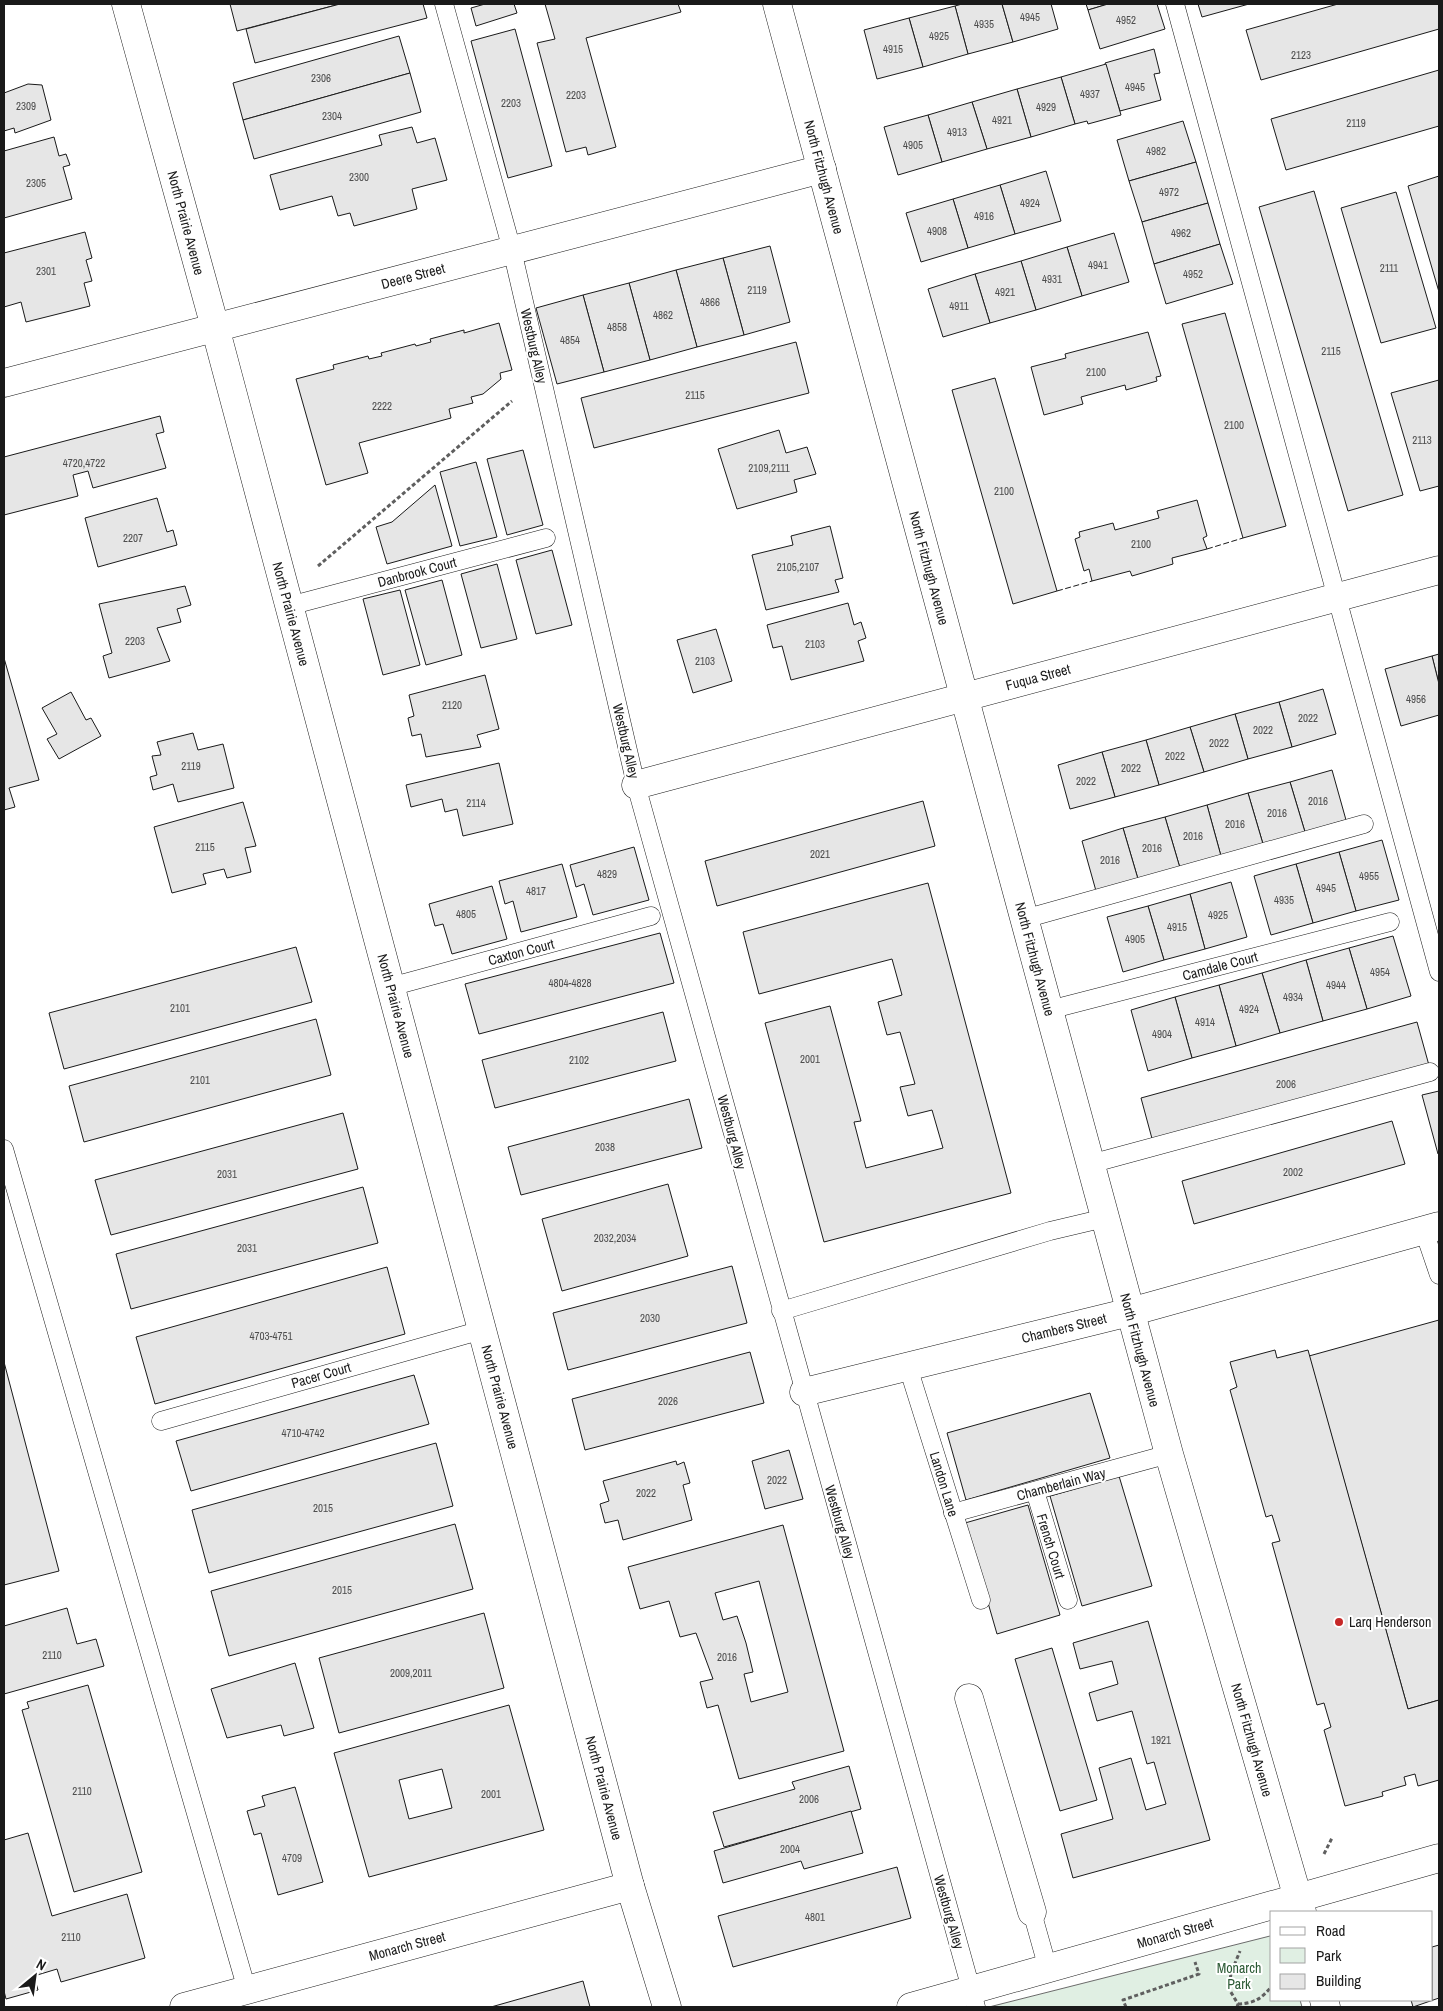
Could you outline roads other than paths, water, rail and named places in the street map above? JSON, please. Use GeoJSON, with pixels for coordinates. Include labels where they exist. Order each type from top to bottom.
{"type":"FeatureCollection","features":[{"type":"Feature","properties":{"kind":"street","name":"North Prairie Avenue"},"geometry":{"type":"LineString","coordinates":[[126,4],[215,327],[630,1886],[667,2007]]}},
{"type":"Feature","properties":{"kind":"street","name":"North Fitzhugh Avenue"},"geometry":{"type":"LineString","coordinates":[[777,4],[1168,1454],[1300,1905]]}},
{"type":"Feature","properties":{"kind":"street","name":"Deere Street"},"geometry":{"type":"LineString","coordinates":[[4,383],[822,169]]}},
{"type":"Feature","properties":{"kind":"street","name":"Fuqua Street"},"geometry":{"type":"LineString","coordinates":[[636,785],[1439,570]]}},
{"type":"Feature","properties":{"kind":"street","name":"Chambers Street"},"geometry":{"type":"LineString","coordinates":[[804,1392],[1130,1312],[1431,1228]]}},
{"type":"Feature","properties":{"kind":"street"},"geometry":{"type":"LineString","coordinates":[[969,1698],[1032,1912]]}},
{"type":"Feature","properties":{"kind":"street","name":"Monarch Street"},"geometry":{"type":"LineString","coordinates":[[1276,1911],[1300,1905],[1439,1858]]}},
{"type":"Feature","properties":{"kind":"street","name":"Monarch Street"},"geometry":{"type":"LineString","coordinates":[[184,2007],[630,1886]]}},
{"type":"Feature","properties":{"kind":"street","name":"Monarch Street"},"geometry":{"type":"LineString","coordinates":[[911,2007],[974,1999],[1048,1968],[1270,1912]]}},
{"type":"Feature","properties":{"kind":"lane","name":"Westburg Alley"},"geometry":{"type":"LineString","coordinates":[[444,4],[512,250],[636,785],[974,1999]]}},
{"type":"Feature","properties":{"kind":"lane"},"geometry":{"type":"LineString","coordinates":[[1175,4],[1439,972]]}},
{"type":"Feature","properties":{"kind":"lane","name":"Danbrook Court"},"geometry":{"type":"LineString","coordinates":[[289,606],[546,538]]}},
{"type":"Feature","properties":{"kind":"lane"},"geometry":{"type":"LineString","coordinates":[[1024,919],[1364,824]]}},
{"type":"Feature","properties":{"kind":"lane","name":"Caxton Court"},"geometry":{"type":"LineString","coordinates":[[390,987],[651,916]]}},
{"type":"Feature","properties":{"kind":"lane","name":"Camdale Court"},"geometry":{"type":"LineString","coordinates":[[1049,1010],[1390,922]]}},
{"type":"Feature","properties":{"kind":"lane"},"geometry":{"type":"LineString","coordinates":[[1090,1164],[1430,1072]]}},
{"type":"Feature","properties":{"kind":"lane"},"geometry":{"type":"LineString","coordinates":[[4,1149],[248,1990]]}},
{"type":"Feature","properties":{"kind":"lane"},"geometry":{"type":"LineString","coordinates":[[781,1311],[1050,1231],[1105,1218]]}},
{"type":"Feature","properties":{"kind":"lane"},"geometry":{"type":"LineString","coordinates":[[1431,1228],[1439,1275]]}},
{"type":"Feature","properties":{"kind":"lane","name":"Pacer Court"},"geometry":{"type":"LineString","coordinates":[[161,1421],[482,1330]]}},
{"type":"Feature","properties":{"kind":"lane","name":"Landon Lane"},"geometry":{"type":"LineString","coordinates":[[908,1367],[981,1600]]}},
{"type":"Feature","properties":{"kind":"lane","name":"Chamberlain Way"},"geometry":{"type":"LineString","coordinates":[[953,1513],[1168,1454]]}},
{"type":"Feature","properties":{"kind":"lane","name":"French Court"},"geometry":{"type":"LineString","coordinates":[[1035,1491],[1068,1600]]}},
{"type":"Feature","properties":{"kind":"lane"},"geometry":{"type":"LineString","coordinates":[[1032,1912],[1048,1968]]}},
{"type":"Feature","properties":{"kind":"place","name":"Larq Henderson"},"geometry":{"type":"Point","coordinates":[1339,1622]}},
{"type":"Feature","properties":{"kind":"park label","name":"Monarch Park"},"geometry":{"type":"Point","coordinates":[1239,1976]}}]}
